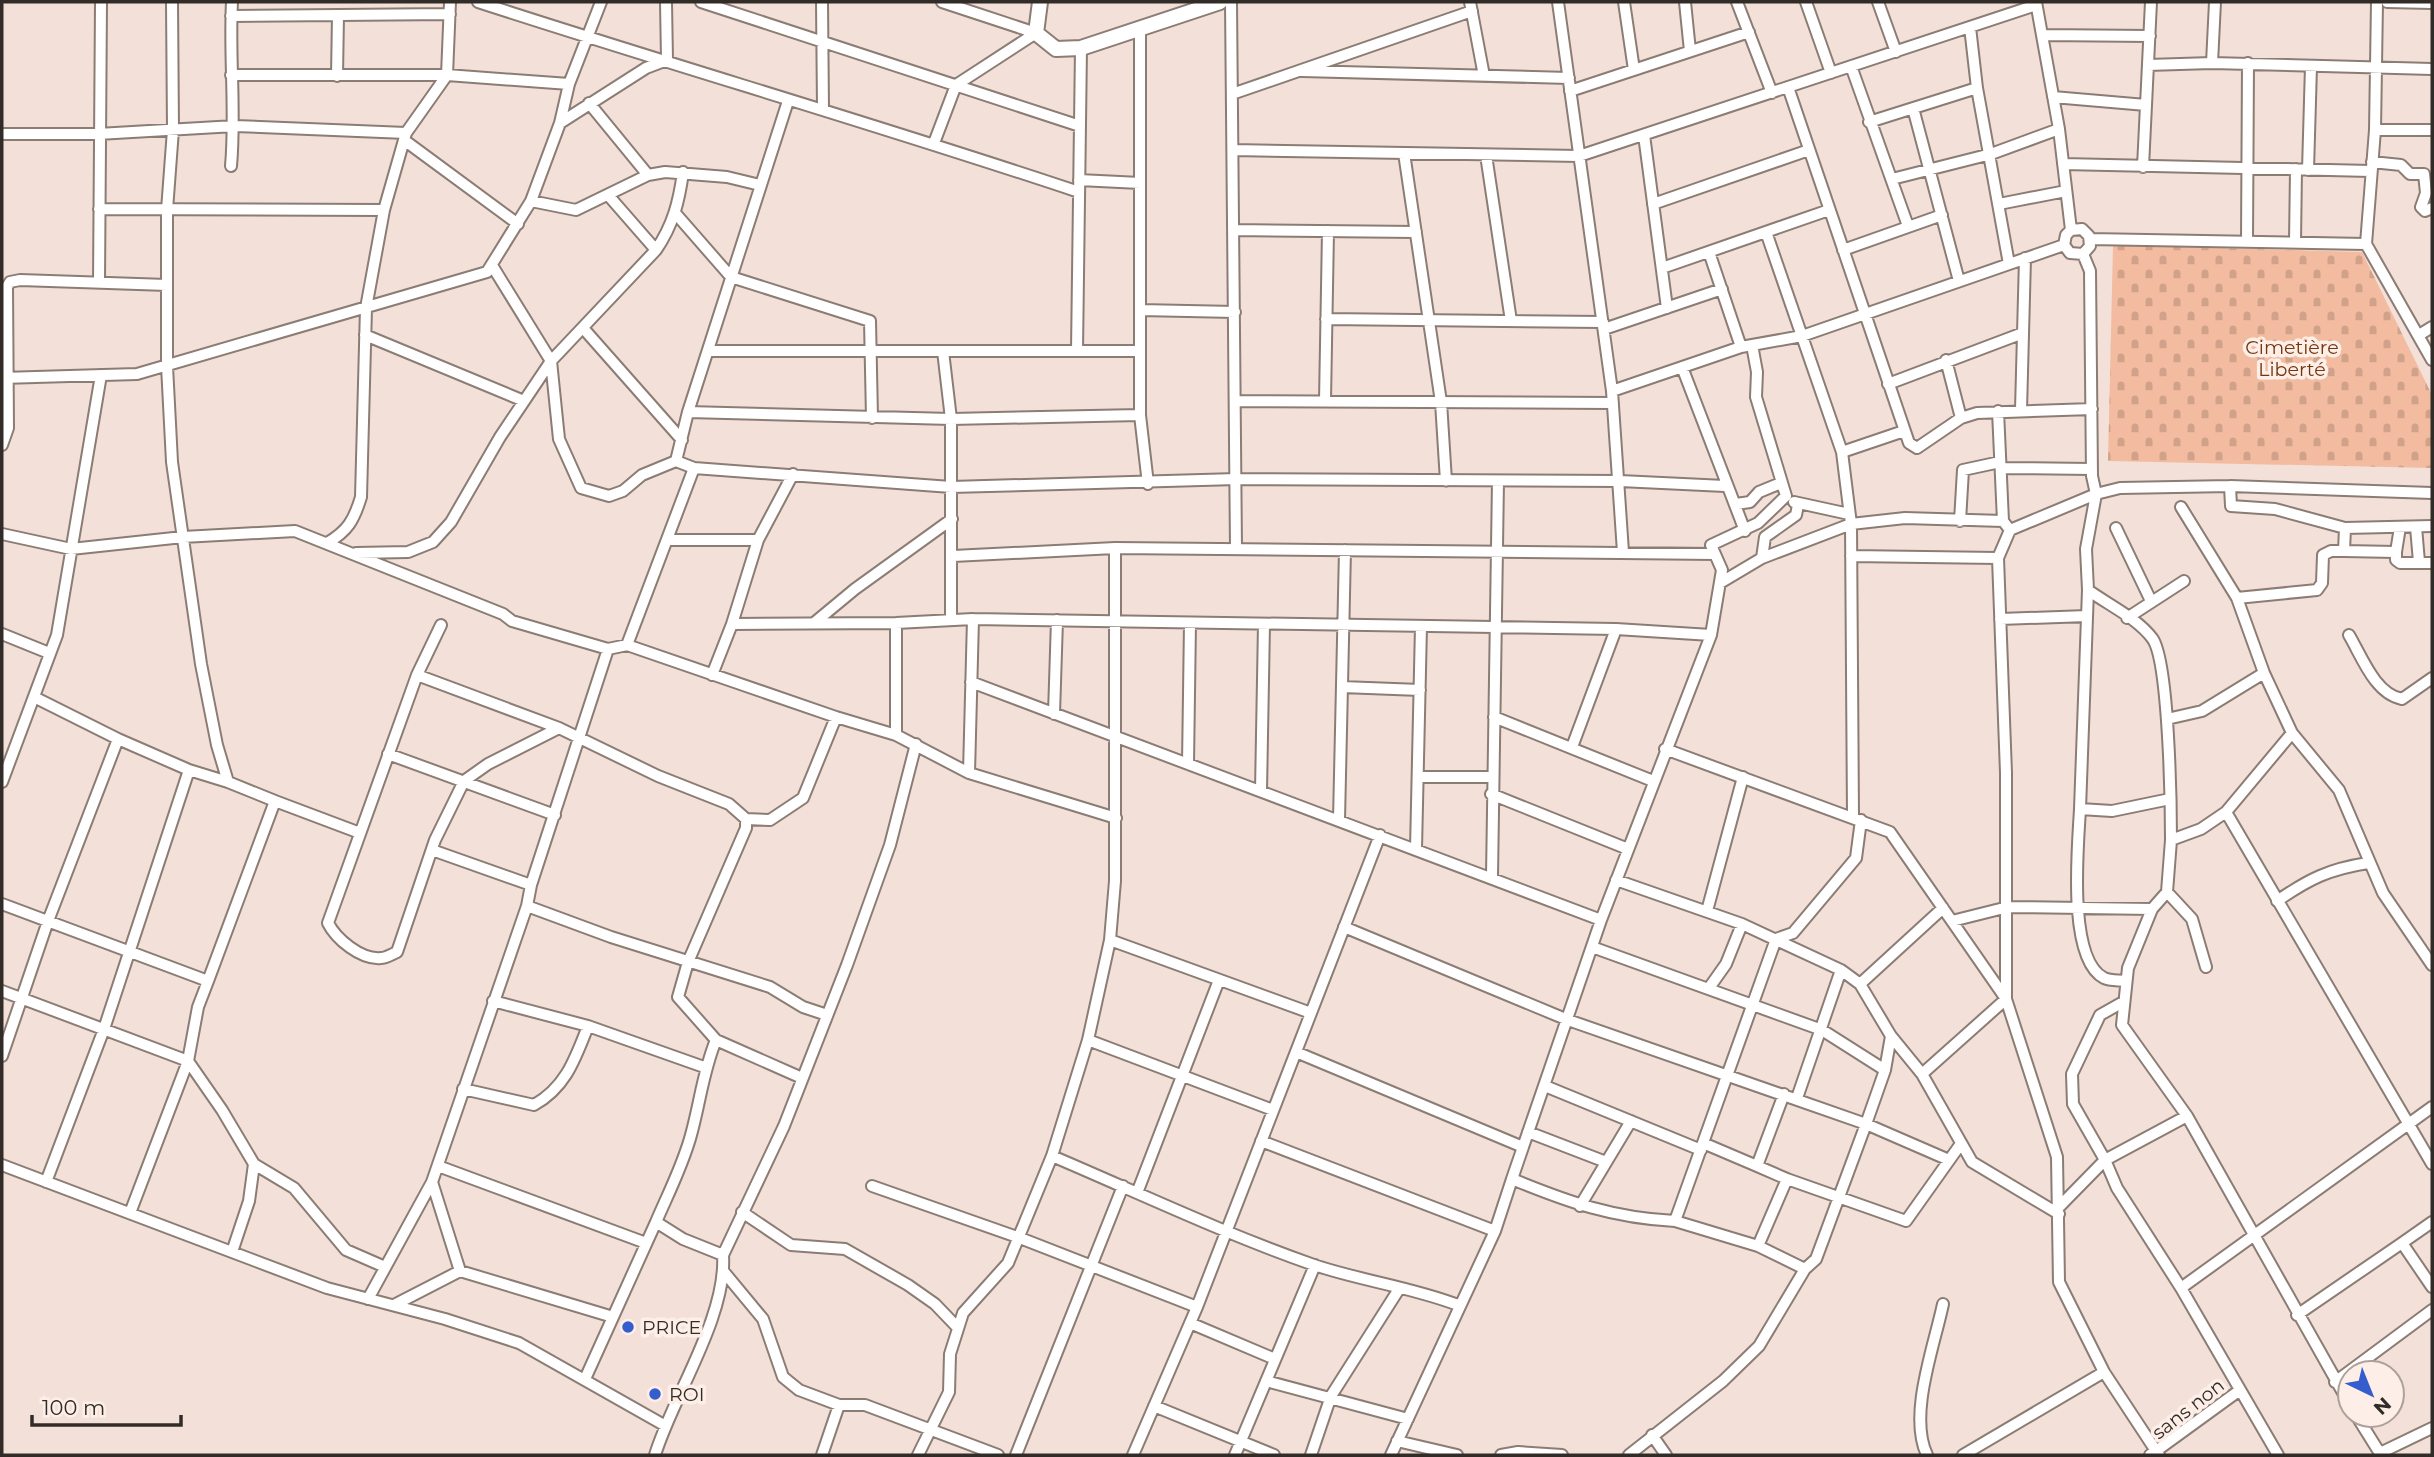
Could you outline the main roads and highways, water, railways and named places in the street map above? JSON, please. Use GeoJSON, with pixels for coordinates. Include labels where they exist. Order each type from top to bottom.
{"type":"FeatureCollection","features":[{"type":"Feature","properties":{"kind":"place","name":"PRICE"},"geometry":{"type":"Point","coordinates":[628,1327]}},
{"type":"Feature","properties":{"kind":"place","name":"ROI"},"geometry":{"type":"Point","coordinates":[655,1394]}},
{"type":"Feature","properties":{"kind":"park label","name":"Cimetière Liberté"},"geometry":{"type":"Point","coordinates":[2292,358]}}]}
